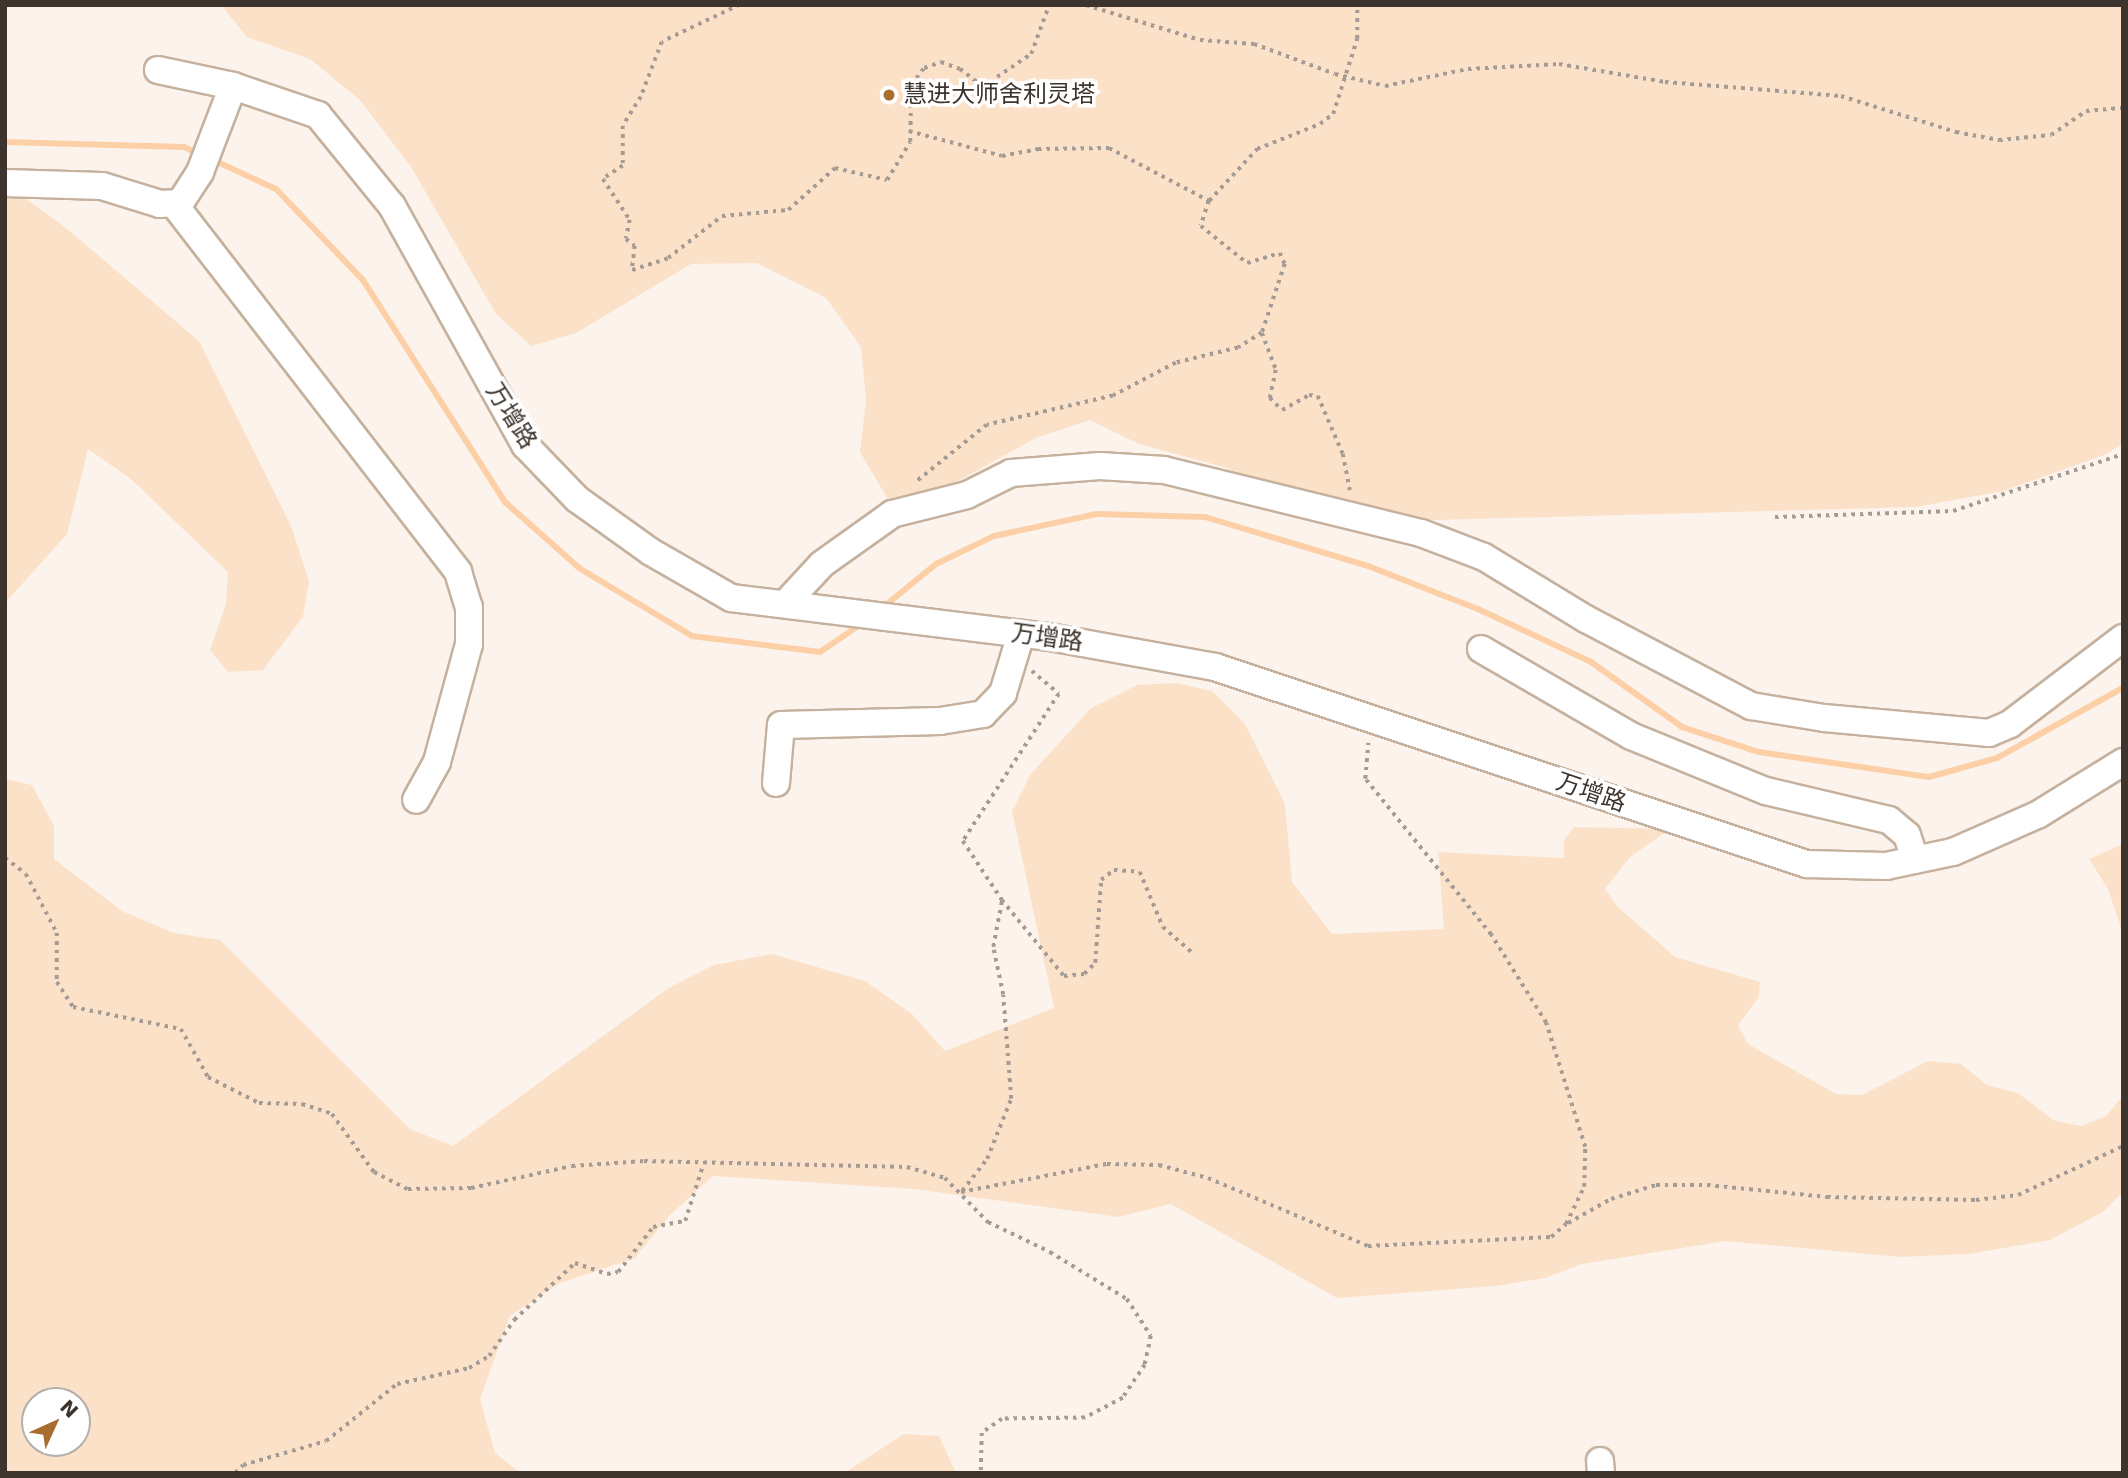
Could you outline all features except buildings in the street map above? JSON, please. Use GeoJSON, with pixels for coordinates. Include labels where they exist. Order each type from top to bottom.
{"type":"FeatureCollection","features":[{"type":"Feature","properties":{"kind":"street","name":"万增路"},"geometry":{"type":"LineString","coordinates":[[158,70],[233,86],[318,116],[392,206],[525,445],[577,499],[652,552],[731,598],[1021,634],[1215,667],[1807,864],[1886,866],[1953,852],[2039,814],[2123,762]]}},
{"type":"Feature","properties":{"kind":"street"},"geometry":{"type":"LineString","coordinates":[[5,183],[102,186],[174,204],[180,203],[200,172],[233,86]]}},
{"type":"Feature","properties":{"kind":"street"},"geometry":{"type":"LineString","coordinates":[[174,204],[458,572],[469,607],[469,644],[438,762],[416,800]]}},
{"type":"Feature","properties":{"kind":"street"},"geometry":{"type":"LineString","coordinates":[[785,604],[821,564],[892,514],[967,495],[1011,473],[1100,466],[1164,470],[1421,533],[1484,557],[1677,669],[1751,706],[1824,718],[1989,733],[2010,724],[2123,638]]}},
{"type":"Feature","properties":{"kind":"street"},"geometry":{"type":"LineString","coordinates":[[776,783],[781,725],[940,720],[983,714],[1003,693],[1021,634]]}},
{"type":"Feature","properties":{"kind":"street"},"geometry":{"type":"LineString","coordinates":[[1481,649],[1631,736],[1766,791],[1889,820],[1908,835],[1915,860]]}},
{"type":"Feature","properties":{"kind":"path"},"geometry":{"type":"LineString","coordinates":[[740,5],[662,42],[641,97],[623,126],[623,166],[603,179],[630,220],[626,239],[635,246],[632,270],[668,258],[722,216],[788,210],[835,168],[887,180],[910,142],[911,85],[924,68],[941,62],[960,69],[991,92],[997,77],[1031,54],[1049,5]]}},
{"type":"Feature","properties":{"kind":"path"},"geometry":{"type":"LineString","coordinates":[[1086,5],[1200,40],[1254,44],[1347,77],[1385,86],[1468,69],[1559,64],[1665,82],[1841,96],[1956,132],[1999,140],[2051,135],[2085,111],[2123,108]]}},
{"type":"Feature","properties":{"kind":"path"},"geometry":{"type":"LineString","coordinates":[[1355,516],[1343,454],[1318,396],[1309,395],[1282,410],[1270,398],[1276,370],[1262,333],[1285,264],[1280,253],[1247,263],[1201,226],[1209,201],[1257,149],[1320,124],[1333,114],[1357,39],[1357,5]]}},
{"type":"Feature","properties":{"kind":"path"},"geometry":{"type":"LineString","coordinates":[[909,131],[1002,156],[1038,149],[1109,148],[1209,201]]}},
{"type":"Feature","properties":{"kind":"path"},"geometry":{"type":"LineString","coordinates":[[914,485],[987,425],[1113,396],[1175,363],[1238,348],[1262,333]]}},
{"type":"Feature","properties":{"kind":"path"},"geometry":{"type":"LineString","coordinates":[[1775,517],[1953,512],[2123,454]]}},
{"type":"Feature","properties":{"kind":"path"},"geometry":{"type":"LineString","coordinates":[[1013,660],[1046,680],[1059,694],[963,841],[1002,900],[1064,976],[1084,974],[1095,963],[1100,936],[1101,880],[1114,870],[1140,872],[1163,927],[1194,954]]}},
{"type":"Feature","properties":{"kind":"path"},"geometry":{"type":"LineString","coordinates":[[1370,719],[1365,779],[1491,935],[1546,1023],[1585,1147],[1584,1187],[1566,1224]]}},
{"type":"Feature","properties":{"kind":"path"},"geometry":{"type":"LineString","coordinates":[[5,858],[26,874],[57,933],[57,982],[73,1007],[181,1029],[208,1077],[259,1103],[302,1104],[331,1114],[374,1172],[408,1189],[471,1188],[572,1166],[644,1161],[702,1165],[907,1167],[945,1178],[988,1222],[1050,1252],[1127,1299],[1151,1336],[1145,1365],[1122,1398],[1085,1418],[1002,1419],[982,1433],[981,1473]]}},
{"type":"Feature","properties":{"kind":"path"},"geometry":{"type":"LineString","coordinates":[[961,1192],[987,1159],[1011,1100],[1003,995],[993,947],[1002,900]]}},
{"type":"Feature","properties":{"kind":"path"},"geometry":{"type":"LineString","coordinates":[[961,1192],[1107,1164],[1159,1165],[1219,1182],[1368,1246],[1551,1237],[1566,1224],[1611,1199],[1656,1185],[1707,1185],[1828,1197],[1976,1200],[2018,1195],[2123,1146]]}},
{"type":"Feature","properties":{"kind":"path"},"geometry":{"type":"LineString","coordinates":[[235,1473],[243,1465],[326,1441],[397,1384],[469,1368],[489,1356],[514,1320],[575,1263],[607,1273],[618,1272],[653,1227],[685,1221],[702,1165]]}},
{"type":"Feature","properties":{"kind":"shaded area"},"geometry":{"type":"Polygon","coordinates":[[[221,5],[2123,5],[2123,444],[2104,455],[2003,491],[1916,507],[1400,521],[1303,502],[1227,468],[1139,444],[1090,420],[1036,438],[949,486],[889,501],[860,452],[866,400],[861,347],[826,298],[757,263],[691,264],[576,333],[531,346],[496,314],[411,167],[360,100],[310,59],[247,37],[221,5]]]}},
{"type":"Feature","properties":{"kind":"shaded area"},"geometry":{"type":"Polygon","coordinates":[[[5,189],[18,193],[66,228],[199,341],[291,526],[309,581],[303,617],[263,670],[228,672],[210,650],[226,604],[228,572],[131,479],[88,449],[67,534],[5,603],[5,189]]]}},
{"type":"Feature","properties":{"kind":"shaded area"},"geometry":{"type":"Polygon","coordinates":[[[1176,683],[1212,691],[1245,724],[1285,804],[1292,882],[1332,934],[1444,929],[1438,852],[1564,858],[1564,840],[1574,827],[1670,829],[1630,857],[1605,889],[1617,906],[1675,957],[1760,982],[1759,997],[1738,1025],[1748,1044],[1836,1094],[1862,1095],[1928,1061],[1961,1064],[1987,1085],[2018,1093],[2053,1120],[2081,1126],[2106,1116],[2121,1098],[2123,1073],[2123,1192],[2103,1212],[2050,1240],[1969,1254],[1900,1257],[1726,1241],[1582,1264],[1545,1278],[1496,1286],[1337,1298],[1171,1204],[1118,1217],[914,1189],[713,1176],[669,1216],[635,1258],[560,1283],[510,1316],[480,1399],[495,1453],[521,1473],[5,1473],[5,779],[32,785],[54,826],[54,859],[122,911],[174,933],[220,940],[410,1129],[453,1146],[667,989],[714,965],[772,954],[865,981],[912,1014],[945,1051],[1054,1008],[1012,811],[1030,775],[1091,708],[1137,685],[1176,683]]]}},
{"type":"Feature","properties":{"kind":"shaded area"},"geometry":{"type":"Polygon","coordinates":[[[2123,844],[2123,934],[2108,889],[2089,859],[2123,844]]]}},
{"type":"Feature","properties":{"kind":"shaded area"},"geometry":{"type":"Polygon","coordinates":[[[904,1434],[939,1436],[956,1473],[844,1473],[904,1434]]]}},
{"type":"Feature","properties":{"kind":"waterway"},"geometry":{"type":"LineString","coordinates":[[5,142],[184,147],[201,155]]}},
{"type":"Feature","properties":{"kind":"waterway"},"geometry":{"type":"LineString","coordinates":[[211,159],[276,189],[363,280],[505,502],[579,568],[692,636],[820,652],[864,622]]}},
{"type":"Feature","properties":{"kind":"waterway"},"geometry":{"type":"LineString","coordinates":[[881,609],[936,564],[994,536],[1097,514],[1205,517],[1368,566],[1478,609],[1591,662],[1682,727],[1759,752],[1929,777],[1997,758],[2123,688]]}},
{"type":"Feature","properties":{"kind":"place","name":"慧进大师舍利灵塔"},"geometry":{"type":"Point","coordinates":[889,95]}}]}
